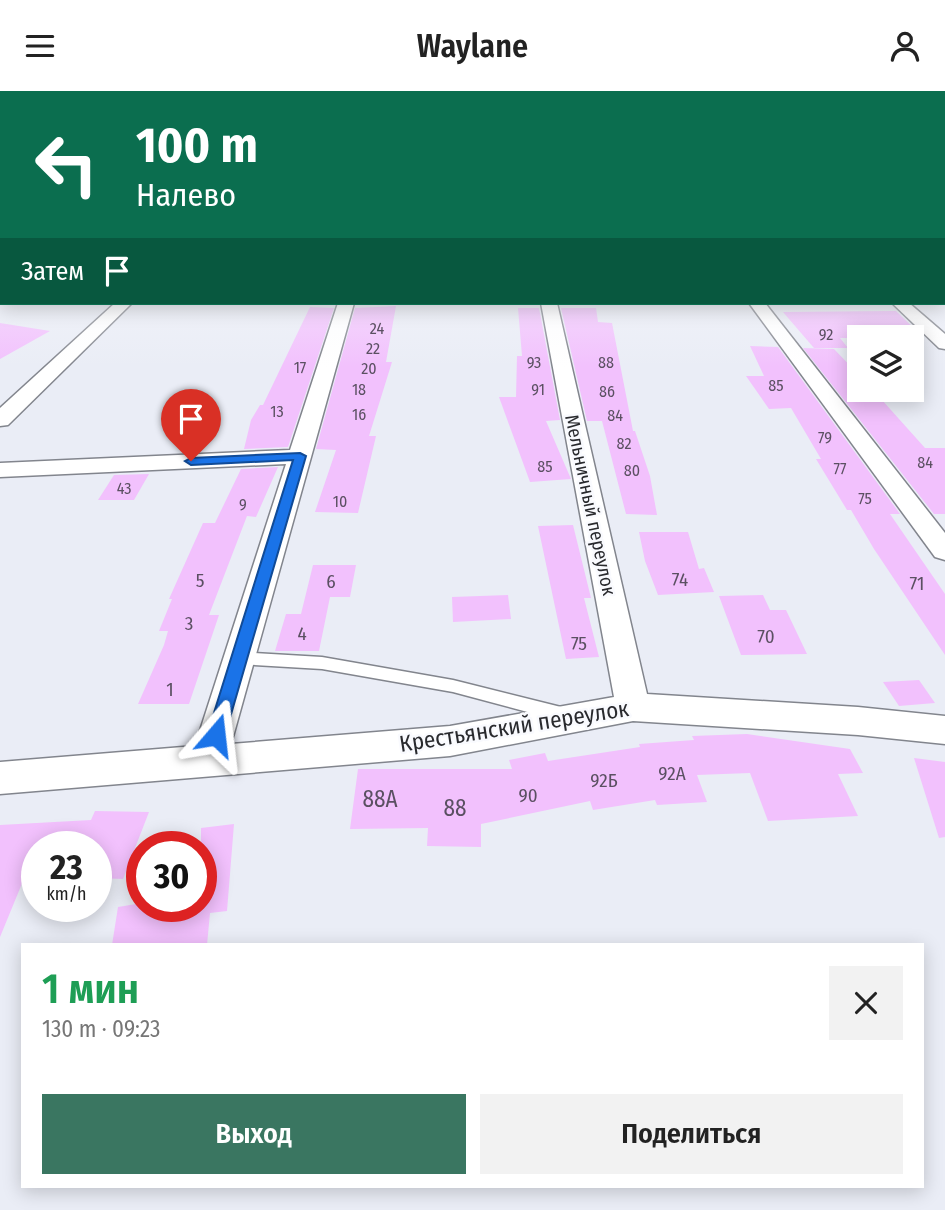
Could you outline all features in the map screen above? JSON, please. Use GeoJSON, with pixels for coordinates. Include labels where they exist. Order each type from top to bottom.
{"type":"FeatureCollection","features":[{"type":"Feature","properties":{"kind":"street"},"geometry":{"type":"LineString","coordinates":[[0,420],[122,305]]}},
{"type":"Feature","properties":{"kind":"street"},"geometry":{"type":"LineString","coordinates":[[208,761],[345,305]]}},
{"type":"Feature","properties":{"kind":"street","name":"Мельничный переулок"},"geometry":{"type":"LineString","coordinates":[[549,305],[634,707]]}},
{"type":"Feature","properties":{"kind":"street"},"geometry":{"type":"LineString","coordinates":[[759,305],[945,551]]}},
{"type":"Feature","properties":{"kind":"street"},"geometry":{"type":"LineString","coordinates":[[902,305],[945,344]]}},
{"type":"Feature","properties":{"kind":"street"},"geometry":{"type":"LineString","coordinates":[[0,470],[300,456]]}},
{"type":"Feature","properties":{"kind":"street","name":"Крестьянский переулок"},"geometry":{"type":"LineString","coordinates":[[0,778],[450,741],[634,707],[945,730]]}},
{"type":"Feature","properties":{"kind":"lane"},"geometry":{"type":"LineString","coordinates":[[239,658],[322,663],[453,686],[573,718]]}},
{"type":"Feature","properties":{"kind":"building"},"geometry":{"type":"Polygon","coordinates":[[[396,306],[386,362],[392,362],[369,436],[376,436],[358,513],[315,512],[336,450],[316,449],[355,308],[396,306]]]}},
{"type":"Feature","properties":{"kind":"building"},"geometry":{"type":"Polygon","coordinates":[[[310,307],[334,308],[288,447],[244,449],[251,420],[260,405],[263,405],[310,307]]]}},
{"type":"Feature","properties":{"kind":"building"},"geometry":{"type":"Polygon","coordinates":[[[518,308],[539,308],[560,420],[546,421],[571,479],[530,482],[499,397],[516,397],[517,356],[522,356],[518,308]]]}},
{"type":"Feature","properties":{"kind":"building"},"geometry":{"type":"Polygon","coordinates":[[[561,308],[596,308],[598,322],[612,323],[633,431],[650,476],[657,515],[626,514],[602,421],[587,421],[561,308]]]}},
{"type":"Feature","properties":{"kind":"building"},"geometry":{"type":"Polygon","coordinates":[[[896,311],[911,325],[847,325],[847,338],[840,338],[847,348],[814,348],[783,312],[896,311]]]}},
{"type":"Feature","properties":{"kind":"building"},"geometry":{"type":"Polygon","coordinates":[[[0,323],[50,331],[0,359],[0,323]]]}},
{"type":"Feature","properties":{"kind":"building"},"geometry":{"type":"Polygon","coordinates":[[[750,346],[778,347],[900,514],[890,514],[945,594],[945,655],[851,510],[847,510],[816,459],[821,459],[791,408],[769,409],[746,376],[764,376],[750,346]]]}},
{"type":"Feature","properties":{"kind":"building"},"geometry":{"type":"Polygon","coordinates":[[[803,348],[834,349],[847,363],[847,402],[884,402],[925,448],[945,448],[945,514],[934,514],[803,348]]]}},
{"type":"Feature","properties":{"kind":"building"},"geometry":{"type":"Polygon","coordinates":[[[278,467],[256,517],[247,516],[209,615],[219,615],[189,704],[138,704],[164,645],[168,631],[159,631],[172,599],[169,599],[203,523],[215,523],[241,469],[278,467]]]}},
{"type":"Feature","properties":{"kind":"building"},"geometry":{"type":"Polygon","coordinates":[[[149,474],[134,500],[98,500],[114,475],[149,474]]]}},
{"type":"Feature","properties":{"kind":"building"},"geometry":{"type":"Polygon","coordinates":[[[573,525],[591,598],[584,598],[599,657],[566,659],[538,526],[573,525]]]}},
{"type":"Feature","properties":{"kind":"building"},"geometry":{"type":"Polygon","coordinates":[[[639,532],[688,532],[699,569],[704,568],[714,592],[658,595],[645,561],[639,532]]]}},
{"type":"Feature","properties":{"kind":"building"},"geometry":{"type":"Polygon","coordinates":[[[313,565],[356,565],[350,597],[330,597],[319,651],[275,651],[286,614],[301,614],[313,565]]]}},
{"type":"Feature","properties":{"kind":"building"},"geometry":{"type":"Polygon","coordinates":[[[508,595],[511,619],[453,622],[452,597],[508,595]]]}},
{"type":"Feature","properties":{"kind":"building"},"geometry":{"type":"Polygon","coordinates":[[[763,595],[770,610],[786,610],[807,654],[741,655],[719,596],[763,595]]]}},
{"type":"Feature","properties":{"kind":"building"},"geometry":{"type":"Polygon","coordinates":[[[919,680],[935,703],[899,706],[883,682],[919,680]]]}},
{"type":"Feature","properties":{"kind":"building"},"geometry":{"type":"Polygon","coordinates":[[[747,734],[850,749],[863,773],[838,774],[858,816],[768,821],[750,773],[697,775],[707,802],[657,805],[655,800],[593,810],[590,801],[481,824],[481,847],[427,846],[428,828],[350,829],[358,769],[512,769],[509,760],[545,753],[548,761],[640,747],[639,744],[694,740],[692,736],[747,734]]]}},
{"type":"Feature","properties":{"kind":"building"},"geometry":{"type":"Polygon","coordinates":[[[914,758],[945,762],[945,837],[939,838],[914,758]]]}},
{"type":"Feature","properties":{"kind":"building"},"geometry":{"type":"Polygon","coordinates":[[[95,811],[149,812],[142,831],[126,831],[126,871],[123,879],[112,879],[112,831],[21,831],[21,886],[0,937],[0,825],[91,820],[95,811]]]}},
{"type":"Feature","properties":{"kind":"building"},"geometry":{"type":"Polygon","coordinates":[[[234,824],[227,911],[217,912],[217,831],[201,831],[201,828],[234,824]]]}},
{"type":"Feature","properties":{"kind":"building"},"geometry":{"type":"Polygon","coordinates":[[[126,906],[126,922],[209,922],[207,943],[112,943],[118,907],[126,906]]]}},
{"type":"Feature","properties":{"kind":"route"},"geometry":{"type":"LineString","coordinates":[[191,461],[300,456],[216,735]]}}]}
